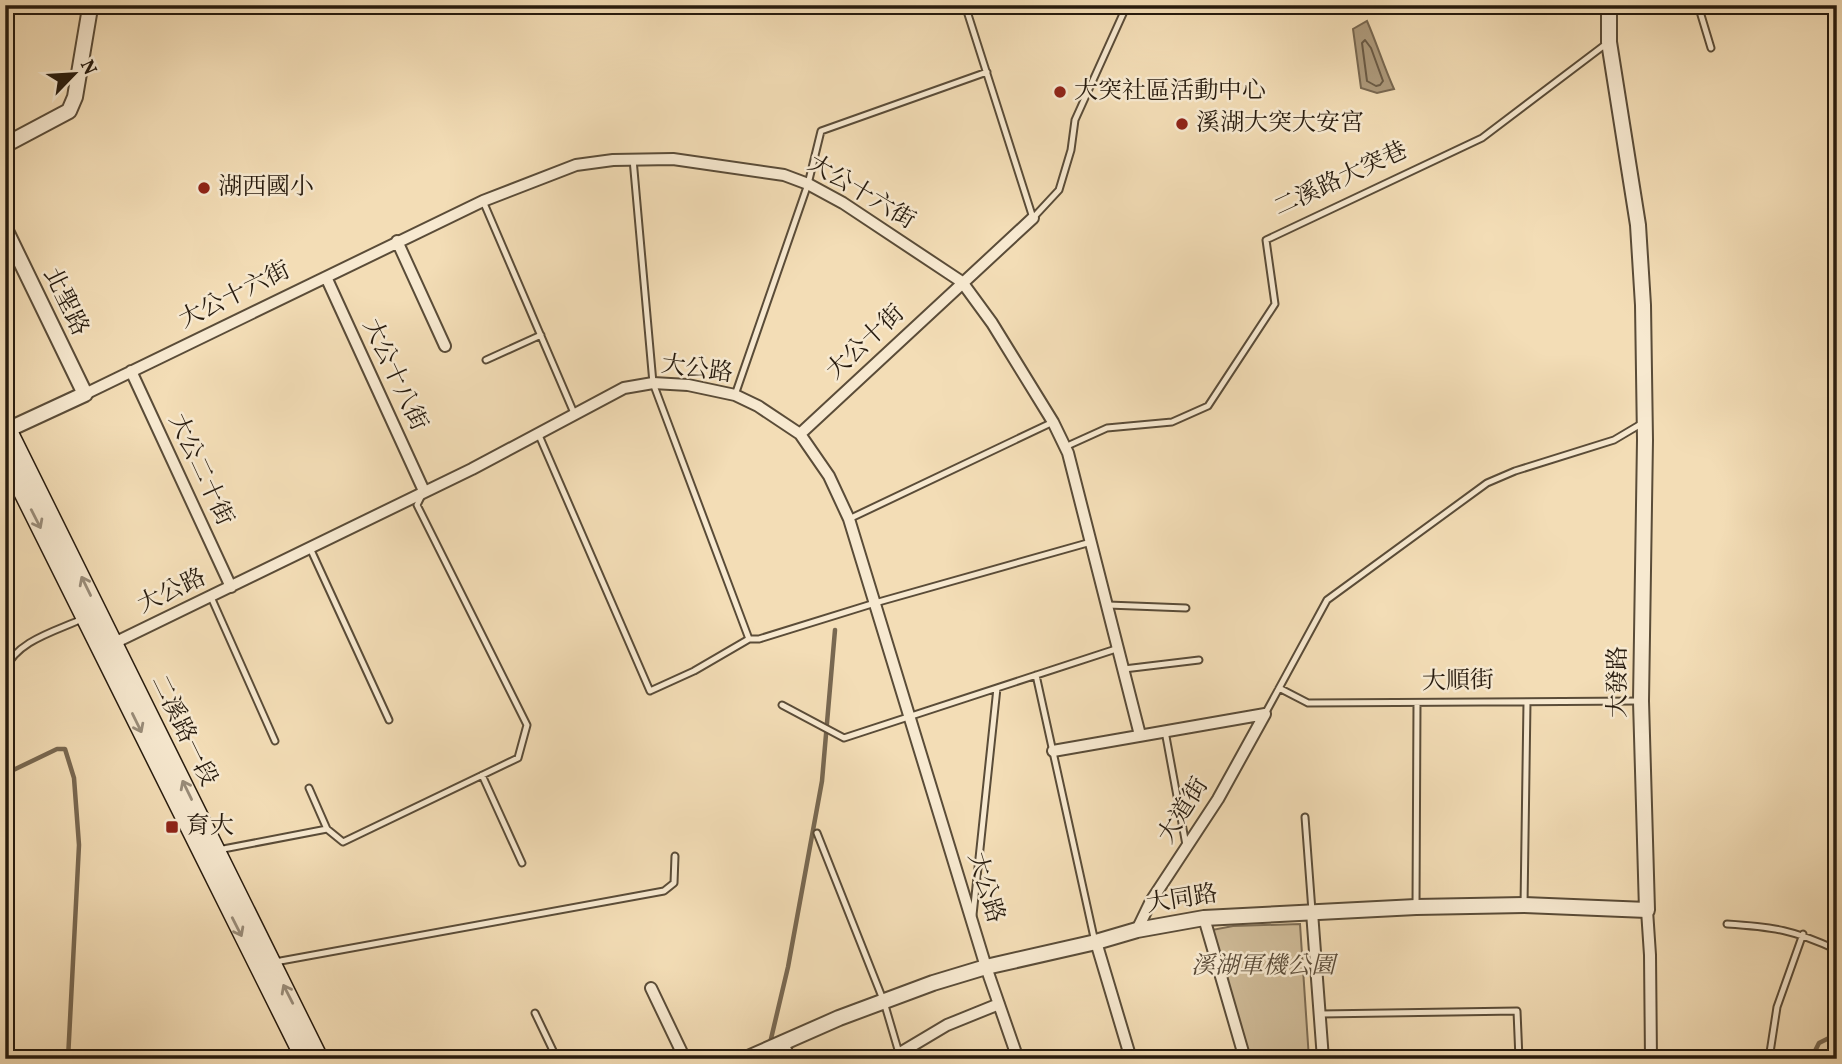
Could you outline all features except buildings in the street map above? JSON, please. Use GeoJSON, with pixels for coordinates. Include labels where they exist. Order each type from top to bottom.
{"type":"FeatureCollection","features":[{"type":"Feature","properties":{"kind":"main road","name":"二溪路一段"},"geometry":{"type":"LineString","coordinates":[[6,428],[209,854],[313,1058]]}},
{"type":"Feature","properties":{"kind":"main road","name":"二溪路一段"},"geometry":{"type":"LineString","coordinates":[[5,458],[85,617],[108,646]]}},
{"type":"Feature","properties":{"kind":"main road","name":"二溪路一段"},"geometry":{"type":"LineString","coordinates":[[209,854],[272,963],[313,1058]]}},
{"type":"Feature","properties":{"kind":"street"},"geometry":{"type":"LineString","coordinates":[[5,145],[69,111],[75,97],[92,6]]}},
{"type":"Feature","properties":{"kind":"street"},"geometry":{"type":"LineString","coordinates":[[1609,8],[1609,42]]}},
{"type":"Feature","properties":{"kind":"street","name":"大發路"},"geometry":{"type":"LineString","coordinates":[[1609,42],[1638,225],[1643,304],[1645,440],[1641,701],[1651,1059]]}},
{"type":"Feature","properties":{"kind":"street","name":"大公十六街"},"geometry":{"type":"LineString","coordinates":[[6,428],[85,394],[483,201],[576,165],[633,159],[673,159],[785,174],[843,203],[962,282]]}},
{"type":"Feature","properties":{"kind":"street","name":"大公十街"},"geometry":{"type":"LineString","coordinates":[[800,434],[1033,218]]}},
{"type":"Feature","properties":{"kind":"street","name":"北聖路"},"geometry":{"type":"LineString","coordinates":[[5,229],[85,394]]}},
{"type":"Feature","properties":{"kind":"street"},"geometry":{"type":"LineString","coordinates":[[397,242],[445,346]]}},
{"type":"Feature","properties":{"kind":"street","name":"大公十八街"},"geometry":{"type":"LineString","coordinates":[[326,277],[424,491]]}},
{"type":"Feature","properties":{"kind":"street"},"geometry":{"type":"LineString","coordinates":[[962,282],[992,323],[1053,422],[1065,447],[1092,541],[1140,735]]}},
{"type":"Feature","properties":{"kind":"street","name":"大公二十街"},"geometry":{"type":"LineString","coordinates":[[131,371],[231,587]]}},
{"type":"Feature","properties":{"kind":"street","name":"大公路"},"geometry":{"type":"LineString","coordinates":[[108,646],[472,470],[624,388],[653,383],[688,385],[735,395],[766,411],[800,434],[829,476],[849,519],[986,967],[1018,1059]]}},
{"type":"Feature","properties":{"kind":"street"},"geometry":{"type":"LineString","coordinates":[[1053,751],[1265,714]]}},
{"type":"Feature","properties":{"kind":"street","name":"大道街"},"geometry":{"type":"LineString","coordinates":[[1137,930],[1152,901],[1218,799],[1265,714]]}},
{"type":"Feature","properties":{"kind":"street","name":"大同路"},"geometry":{"type":"LineString","coordinates":[[746,1059],[839,1018],[933,983],[986,967],[1137,930],[1203,918],[1416,906],[1524,905],[1647,910]]}},
{"type":"Feature","properties":{"kind":"street"},"geometry":{"type":"LineString","coordinates":[[1312,912],[1324,1059]]}},
{"type":"Feature","properties":{"kind":"street"},"geometry":{"type":"LineString","coordinates":[[1203,918],[1245,1059]]}},
{"type":"Feature","properties":{"kind":"street"},"geometry":{"type":"LineString","coordinates":[[1096,942],[1131,1059]]}},
{"type":"Feature","properties":{"kind":"street"},"geometry":{"type":"LineString","coordinates":[[650,988],[685,1059]]}},
{"type":"Feature","properties":{"kind":"street"},"geometry":{"type":"LineString","coordinates":[[899,1057],[947,1026],[999,1004]]}},
{"type":"Feature","properties":{"kind":"lane"},"geometry":{"type":"LineString","coordinates":[[965,5],[1033,218],[1059,190],[1071,150],[1075,120],[1127,5]]}},
{"type":"Feature","properties":{"kind":"lane"},"geometry":{"type":"LineString","coordinates":[[1609,8],[1654,5]]}},
{"type":"Feature","properties":{"kind":"lane"},"geometry":{"type":"LineString","coordinates":[[1698,5],[1711,48]]}},
{"type":"Feature","properties":{"kind":"lane","name":"二溪路大突巷"},"geometry":{"type":"LineString","coordinates":[[1065,447],[1107,428],[1172,422],[1208,406],[1275,304],[1266,240],[1482,138],[1609,42]]}},
{"type":"Feature","properties":{"kind":"lane"},"geometry":{"type":"LineString","coordinates":[[735,395],[807,184],[821,131],[987,72]]}},
{"type":"Feature","properties":{"kind":"lane"},"geometry":{"type":"LineString","coordinates":[[633,159],[653,383],[749,639]]}},
{"type":"Feature","properties":{"kind":"lane"},"geometry":{"type":"LineString","coordinates":[[483,201],[574,413]]}},
{"type":"Feature","properties":{"kind":"lane"},"geometry":{"type":"LineString","coordinates":[[486,360],[541,335]]}},
{"type":"Feature","properties":{"kind":"lane"},"geometry":{"type":"LineString","coordinates":[[849,519],[1053,422]]}},
{"type":"Feature","properties":{"kind":"lane"},"geometry":{"type":"LineString","coordinates":[[1265,714],[1326,600],[1487,483],[1515,471],[1614,440],[1643,423]]}},
{"type":"Feature","properties":{"kind":"lane"},"geometry":{"type":"LineString","coordinates":[[538,433],[650,691],[694,671],[749,639],[760,639],[1092,541]]}},
{"type":"Feature","properties":{"kind":"lane"},"geometry":{"type":"LineString","coordinates":[[309,788],[327,829],[343,842],[518,758],[527,725],[417,505],[424,491]]}},
{"type":"Feature","properties":{"kind":"lane"},"geometry":{"type":"LineString","coordinates":[[310,548],[389,720]]}},
{"type":"Feature","properties":{"kind":"lane"},"geometry":{"type":"LineString","coordinates":[[211,596],[275,741]]}},
{"type":"Feature","properties":{"kind":"lane"},"geometry":{"type":"LineString","coordinates":[[1108,605],[1186,608]]}},
{"type":"Feature","properties":{"kind":"lane"},"geometry":{"type":"LineString","coordinates":[[5,670],[22,648],[85,617]]}},
{"type":"Feature","properties":{"kind":"lane"},"geometry":{"type":"LineString","coordinates":[[782,705],[844,738],[1119,648]]}},
{"type":"Feature","properties":{"kind":"lane"},"geometry":{"type":"LineString","coordinates":[[1124,669],[1199,660]]}},
{"type":"Feature","properties":{"kind":"lane"},"geometry":{"type":"LineString","coordinates":[[1036,676],[1096,942]]}},
{"type":"Feature","properties":{"kind":"lane"},"geometry":{"type":"LineString","coordinates":[[972,918],[997,688]]}},
{"type":"Feature","properties":{"kind":"lane","name":"大順街"},"geometry":{"type":"LineString","coordinates":[[1279,688],[1308,703],[1641,701]]}},
{"type":"Feature","properties":{"kind":"lane"},"geometry":{"type":"LineString","coordinates":[[1524,905],[1527,702]]}},
{"type":"Feature","properties":{"kind":"lane"},"geometry":{"type":"LineString","coordinates":[[1416,906],[1418,703]]}},
{"type":"Feature","properties":{"kind":"lane"},"geometry":{"type":"LineString","coordinates":[[1165,731],[1187,848]]}},
{"type":"Feature","properties":{"kind":"lane"},"geometry":{"type":"LineString","coordinates":[[482,775],[522,863]]}},
{"type":"Feature","properties":{"kind":"lane"},"geometry":{"type":"LineString","coordinates":[[1305,817],[1312,912]]}},
{"type":"Feature","properties":{"kind":"lane"},"geometry":{"type":"LineString","coordinates":[[209,854],[327,829]]}},
{"type":"Feature","properties":{"kind":"lane"},"geometry":{"type":"LineString","coordinates":[[817,833],[884,1002],[899,1057]]}},
{"type":"Feature","properties":{"kind":"lane"},"geometry":{"type":"LineString","coordinates":[[272,963],[664,891],[674,883],[675,856]]}},
{"type":"Feature","properties":{"kind":"lane"},"geometry":{"type":"LineString","coordinates":[[1727,924],[1774,927],[1803,934],[1837,950]]}},
{"type":"Feature","properties":{"kind":"lane"},"geometry":{"type":"LineString","coordinates":[[1769,1059],[1777,1007],[1803,934]]}},
{"type":"Feature","properties":{"kind":"lane"},"geometry":{"type":"LineString","coordinates":[[1321,1014],[1517,1011],[1519,1059]]}},
{"type":"Feature","properties":{"kind":"lane"},"geometry":{"type":"LineString","coordinates":[[535,1013],[557,1059]]}},
{"type":"Feature","properties":{"kind":"lane"},"geometry":{"type":"LineString","coordinates":[[780,1044],[793,1059]]}},
{"type":"Feature","properties":{"kind":"green space","name":"溪湖軍機公園"},"geometry":{"type":"Polygon","coordinates":[[[1300,924],[1309,1059],[1249,1059],[1212,930],[1233,926],[1300,924]]]}},
{"type":"Feature","properties":{"kind":"water"},"geometry":{"type":"Polygon","coordinates":[[[1367,21],[1394,89],[1377,93],[1361,88],[1353,29],[1367,21]]]}},
{"type":"Feature","properties":{"kind":"waterway"},"geometry":{"type":"LineString","coordinates":[[770,1043],[788,967],[822,781],[835,630]]}},
{"type":"Feature","properties":{"kind":"waterway"},"geometry":{"type":"LineString","coordinates":[[5,774],[57,749],[65,749],[74,778],[79,845],[68,1059]]}},
{"type":"Feature","properties":{"kind":"waterway"},"geometry":{"type":"LineString","coordinates":[[1811,1059],[1819,1043],[1837,1034]]}},
{"type":"Feature","properties":{"kind":"place","name":"大突社區活動中心"},"geometry":{"type":"Point","coordinates":[1060,92]}},
{"type":"Feature","properties":{"kind":"place","name":"溪湖大突大安宮"},"geometry":{"type":"Point","coordinates":[1182,124]}},
{"type":"Feature","properties":{"kind":"place","name":"湖西國小"},"geometry":{"type":"Point","coordinates":[204,188]}},
{"type":"Feature","properties":{"kind":"place","name":"育大"},"geometry":{"type":"Point","coordinates":[172,827]}}]}
